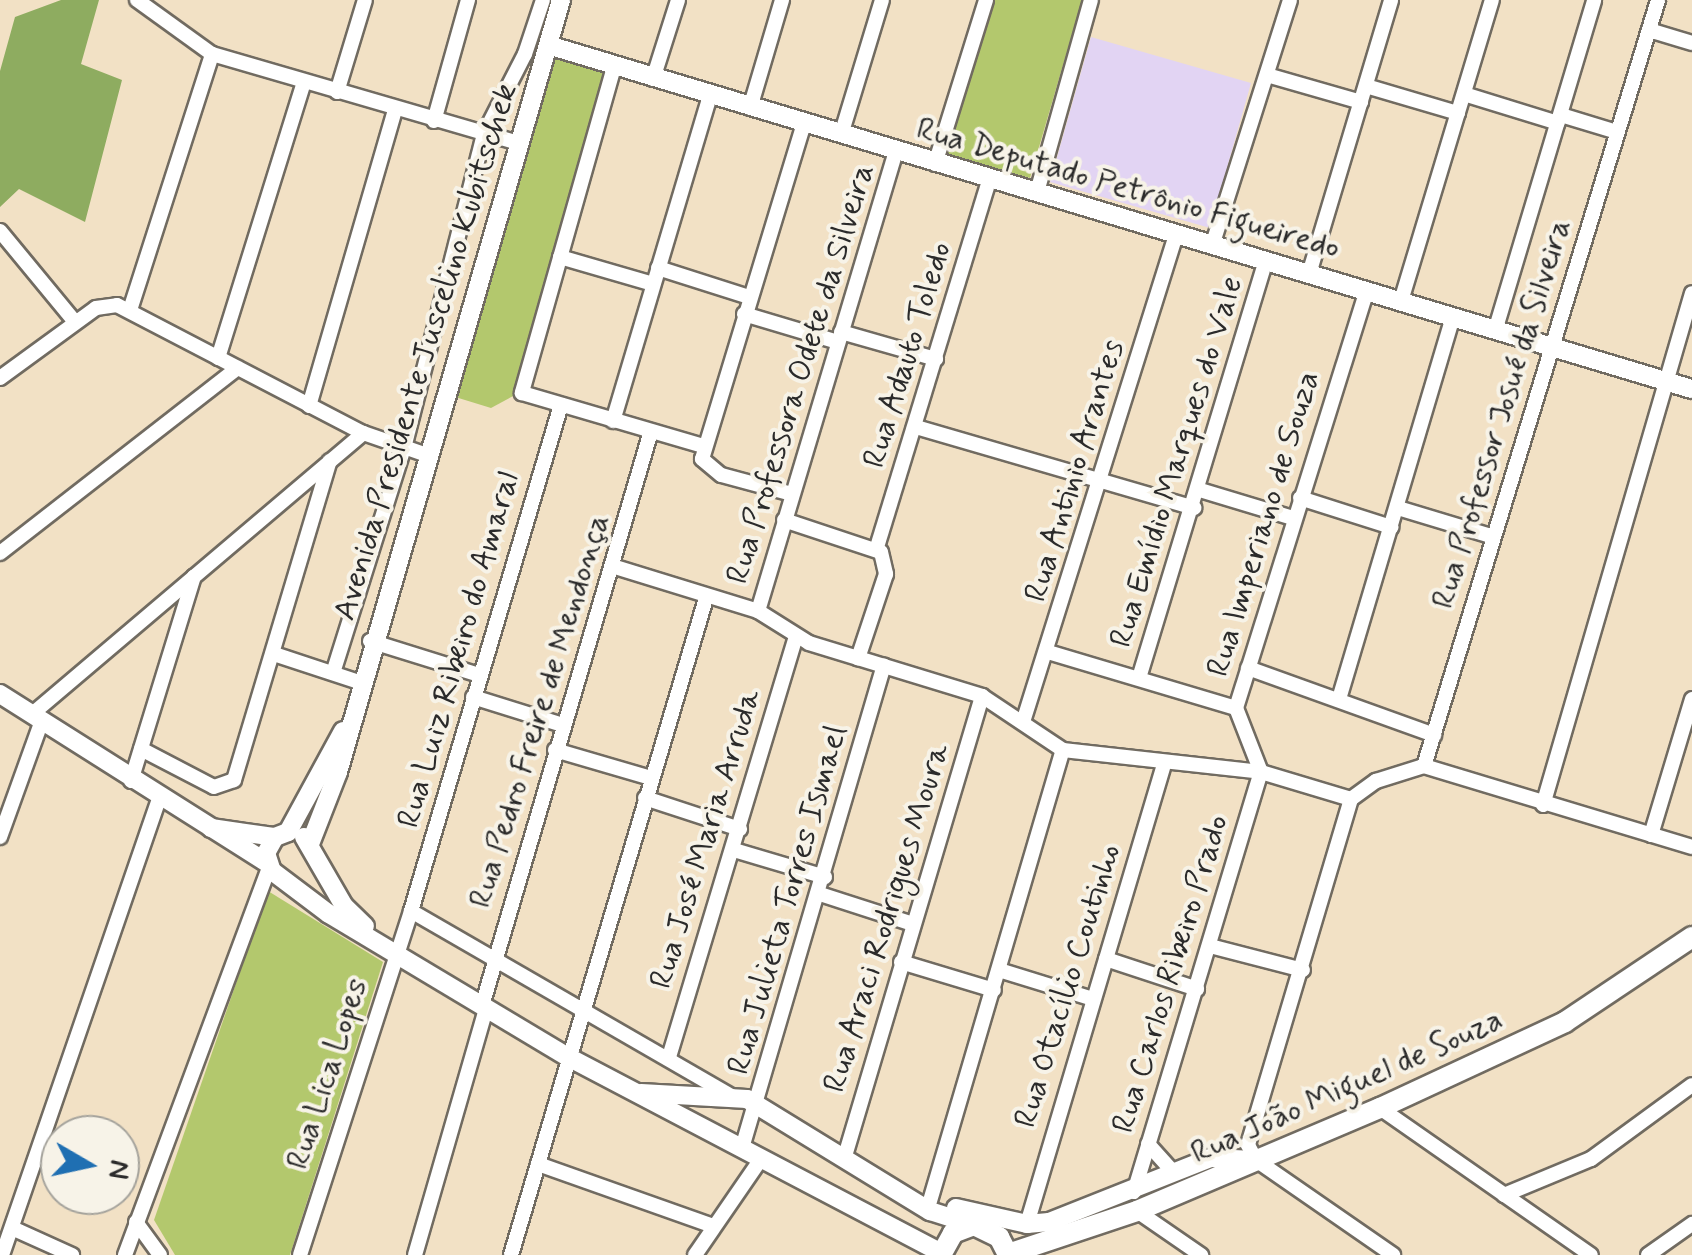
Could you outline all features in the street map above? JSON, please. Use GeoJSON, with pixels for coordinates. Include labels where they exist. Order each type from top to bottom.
{"type":"FeatureCollection","features":[{"type":"Feature","properties":{"kind":"main road","name":"Avenida Presidente Juscelino Kubitschek"},"geometry":{"type":"LineString","coordinates":[[350,722],[370,641],[561,0]]}},
{"type":"Feature","properties":{"kind":"main road","name":"Rua Deputado Petrônio Figueiredo"},"geometry":{"type":"LineString","coordinates":[[548,45],[1692,389]]}},
{"type":"Feature","properties":{"kind":"main road"},"geometry":{"type":"LineString","coordinates":[[0,694],[131,782],[289,879],[329,914],[570,1058],[941,1254],[953,1233],[974,1225]]}},
{"type":"Feature","properties":{"kind":"main road"},"geometry":{"type":"LineString","coordinates":[[268,865],[281,835],[350,722]]}},
{"type":"Feature","properties":{"kind":"main road"},"geometry":{"type":"LineString","coordinates":[[289,879],[306,872],[350,722]]}},
{"type":"Feature","properties":{"kind":"main road"},"geometry":{"type":"LineString","coordinates":[[206,827],[281,835],[311,849],[344,906],[389,949]]}},
{"type":"Feature","properties":{"kind":"main road","name":"Rua João Miguel de Souza"},"geometry":{"type":"LineString","coordinates":[[1008,1254],[1136,1202],[1256,1160],[1380,1108],[1565,1022],[1692,937]]}},
{"type":"Feature","properties":{"kind":"main road"},"geometry":{"type":"LineString","coordinates":[[636,1093],[733,1097],[758,1104],[906,1197],[992,1230],[1008,1254]]}},
{"type":"Feature","properties":{"kind":"main road"},"geometry":{"type":"LineString","coordinates":[[906,1197],[1027,1224],[1136,1202],[1174,1173],[1211,1158],[1256,1160]]}},
{"type":"Feature","properties":{"kind":"street"},"geometry":{"type":"LineString","coordinates":[[336,92],[365,0]]}},
{"type":"Feature","properties":{"kind":"street"},"geometry":{"type":"LineString","coordinates":[[434,120],[468,0]]}},
{"type":"Feature","properties":{"kind":"street"},"geometry":{"type":"LineString","coordinates":[[333,673],[404,448],[484,134],[525,54],[543,0]]}},
{"type":"Feature","properties":{"kind":"street"},"geometry":{"type":"LineString","coordinates":[[654,79],[678,0]]}},
{"type":"Feature","properties":{"kind":"street"},"geometry":{"type":"LineString","coordinates":[[750,108],[782,0]]}},
{"type":"Feature","properties":{"kind":"street"},"geometry":{"type":"LineString","coordinates":[[840,135],[882,0]]}},
{"type":"Feature","properties":{"kind":"street"},"geometry":{"type":"LineString","coordinates":[[936,164],[986,0]]}},
{"type":"Feature","properties":{"kind":"street"},"geometry":{"type":"LineString","coordinates":[[1037,192],[1091,0]]}},
{"type":"Feature","properties":{"kind":"street"},"geometry":{"type":"LineString","coordinates":[[1212,246],[1290,0]]}},
{"type":"Feature","properties":{"kind":"street"},"geometry":{"type":"LineString","coordinates":[[1310,274],[1391,0]]}},
{"type":"Feature","properties":{"kind":"street"},"geometry":{"type":"LineString","coordinates":[[1401,301],[1492,0]]}},
{"type":"Feature","properties":{"kind":"street"},"geometry":{"type":"LineString","coordinates":[[1495,330],[1594,0]]}},
{"type":"Feature","properties":{"kind":"street","name":"Rua Professor Josué da Silveira"},"geometry":{"type":"LineString","coordinates":[[1424,766],[1491,536],[1658,0]]}},
{"type":"Feature","properties":{"kind":"street"},"geometry":{"type":"LineString","coordinates":[[141,1],[212,54],[521,144]]}},
{"type":"Feature","properties":{"kind":"street"},"geometry":{"type":"LineString","coordinates":[[1649,30],[1692,43]]}},
{"type":"Feature","properties":{"kind":"street"},"geometry":{"type":"LineString","coordinates":[[130,310],[212,54]]}},
{"type":"Feature","properties":{"kind":"street"},"geometry":{"type":"LineString","coordinates":[[614,67],[522,393],[704,446]]}},
{"type":"Feature","properties":{"kind":"street"},"geometry":{"type":"LineString","coordinates":[[1267,75],[1361,102]]}},
{"type":"Feature","properties":{"kind":"street"},"geometry":{"type":"LineString","coordinates":[[218,358],[304,82]]}},
{"type":"Feature","properties":{"kind":"street"},"geometry":{"type":"LineString","coordinates":[[1366,86],[1458,113]]}},
{"type":"Feature","properties":{"kind":"street"},"geometry":{"type":"LineString","coordinates":[[1464,94],[1618,132]]}},
{"type":"Feature","properties":{"kind":"street"},"geometry":{"type":"LineString","coordinates":[[613,421],[710,96]]}},
{"type":"Feature","properties":{"kind":"street"},"geometry":{"type":"LineString","coordinates":[[309,406],[395,110]]}},
{"type":"Feature","properties":{"kind":"street"},"geometry":{"type":"LineString","coordinates":[[792,494],[720,475],[704,464],[704,446],[804,124]]}},
{"type":"Feature","properties":{"kind":"street","name":"Rua Professora Odete da Silveira"},"geometry":{"type":"LineString","coordinates":[[758,610],[896,152]]}},
{"type":"Feature","properties":{"kind":"street","name":"Rua Adauto Toledo"},"geometry":{"type":"LineString","coordinates":[[877,547],[990,178]]}},
{"type":"Feature","properties":{"kind":"street"},"geometry":{"type":"LineString","coordinates":[[0,231],[75,322]]}},
{"type":"Feature","properties":{"kind":"street","name":"Rua Antinio Arantes"},"geometry":{"type":"LineString","coordinates":[[1023,722],[1102,482],[1176,235]]}},
{"type":"Feature","properties":{"kind":"street"},"geometry":{"type":"LineString","coordinates":[[560,257],[654,284]]}},
{"type":"Feature","properties":{"kind":"street","name":"Rua Emídio Marques do Vale"},"geometry":{"type":"LineString","coordinates":[[1139,678],[1200,490],[1266,262]]}},
{"type":"Feature","properties":{"kind":"street"},"geometry":{"type":"LineString","coordinates":[[658,268],[748,297]]}},
{"type":"Feature","properties":{"kind":"street","name":"Rua Imperiano de Souza"},"geometry":{"type":"LineString","coordinates":[[1262,772],[1236,708],[1366,290]]}},
{"type":"Feature","properties":{"kind":"street"},"geometry":{"type":"LineString","coordinates":[[1542,805],[1692,293]]}},
{"type":"Feature","properties":{"kind":"street"},"geometry":{"type":"LineString","coordinates":[[0,378],[75,322],[107,304],[130,310],[364,433],[428,455]]}},
{"type":"Feature","properties":{"kind":"street"},"geometry":{"type":"LineString","coordinates":[[744,314],[936,358]]}},
{"type":"Feature","properties":{"kind":"street"},"geometry":{"type":"LineString","coordinates":[[1339,699],[1454,317]]}},
{"type":"Feature","properties":{"kind":"street"},"geometry":{"type":"LineString","coordinates":[[0,553],[238,368]]}},
{"type":"Feature","properties":{"kind":"street","name":"Rua Luiz Ribeiro do Amaral"},"geometry":{"type":"LineString","coordinates":[[411,911],[561,405]]}},
{"type":"Feature","properties":{"kind":"street"},"geometry":{"type":"LineString","coordinates":[[916,427],[1194,508]]}},
{"type":"Feature","properties":{"kind":"street","name":"Rua Pedro Freire de Mendonça"},"geometry":{"type":"LineString","coordinates":[[415,1255],[495,959],[650,431]]}},
{"type":"Feature","properties":{"kind":"street"},"geometry":{"type":"LineString","coordinates":[[0,837],[36,719],[194,576],[364,433]]}},
{"type":"Feature","properties":{"kind":"street"},"geometry":{"type":"LineString","coordinates":[[141,749],[214,788],[228,787],[274,654],[330,461]]}},
{"type":"Feature","properties":{"kind":"street"},"geometry":{"type":"LineString","coordinates":[[1200,490],[1293,518]]}},
{"type":"Feature","properties":{"kind":"street"},"geometry":{"type":"LineString","coordinates":[[1300,498],[1391,527]]}},
{"type":"Feature","properties":{"kind":"street"},"geometry":{"type":"LineString","coordinates":[[1398,508],[1491,536]]}},
{"type":"Feature","properties":{"kind":"street"},"geometry":{"type":"LineString","coordinates":[[784,520],[877,547],[886,574],[858,658]]}},
{"type":"Feature","properties":{"kind":"street"},"geometry":{"type":"LineString","coordinates":[[369,561],[392,570]]}},
{"type":"Feature","properties":{"kind":"street"},"geometry":{"type":"LineString","coordinates":[[612,566],[758,610],[796,636],[982,696],[1063,750],[1164,765],[1262,772],[1351,798]]}},
{"type":"Feature","properties":{"kind":"street"},"geometry":{"type":"LineString","coordinates":[[131,782],[194,576]]}},
{"type":"Feature","properties":{"kind":"street"},"geometry":{"type":"LineString","coordinates":[[511,1255],[706,595]]}},
{"type":"Feature","properties":{"kind":"street","name":"Rua José Maria Arruda"},"geometry":{"type":"LineString","coordinates":[[669,1058],[796,636]]}},
{"type":"Feature","properties":{"kind":"street"},"geometry":{"type":"LineString","coordinates":[[370,641],[479,675]]}},
{"type":"Feature","properties":{"kind":"street"},"geometry":{"type":"LineString","coordinates":[[1048,652],[1236,708]]}},
{"type":"Feature","properties":{"kind":"street"},"geometry":{"type":"LineString","coordinates":[[274,654],[359,682]]}},
{"type":"Feature","properties":{"kind":"street","name":"Rua Julieta Torres Ismael"},"geometry":{"type":"LineString","coordinates":[[742,1148],[820,894],[884,665]]}},
{"type":"Feature","properties":{"kind":"street"},"geometry":{"type":"LineString","coordinates":[[1248,668],[1434,735]]}},
{"type":"Feature","properties":{"kind":"street","name":"Rua Araci Rodrigues Moura"},"geometry":{"type":"LineString","coordinates":[[846,1156],[982,696]]}},
{"type":"Feature","properties":{"kind":"street"},"geometry":{"type":"LineString","coordinates":[[473,697],[563,725]]}},
{"type":"Feature","properties":{"kind":"street"},"geometry":{"type":"LineString","coordinates":[[1651,835],[1692,699]]}},
{"type":"Feature","properties":{"kind":"street"},"geometry":{"type":"LineString","coordinates":[[556,750],[651,778]]}},
{"type":"Feature","properties":{"kind":"street"},"geometry":{"type":"LineString","coordinates":[[930,1201],[1063,750]]}},
{"type":"Feature","properties":{"kind":"street","name":"Rua Otacílio Coutinho"},"geometry":{"type":"LineString","coordinates":[[1027,1224],[1164,765]]}},
{"type":"Feature","properties":{"kind":"street"},"geometry":{"type":"LineString","coordinates":[[1393,1255],[1256,1160],[1248,1145],[1351,798],[1376,781],[1424,766],[1542,805],[1692,847]]}},
{"type":"Feature","properties":{"kind":"street","name":"Rua Carlos Ribeiro Prado"},"geometry":{"type":"LineString","coordinates":[[1136,1202],[1148,1144],[1262,772]]}},
{"type":"Feature","properties":{"kind":"street"},"geometry":{"type":"LineString","coordinates":[[2,1255],[160,798]]}},
{"type":"Feature","properties":{"kind":"street"},"geometry":{"type":"LineString","coordinates":[[645,798],[740,829]]}},
{"type":"Feature","properties":{"kind":"street"},"geometry":{"type":"LineString","coordinates":[[734,850],[824,877]]}},
{"type":"Feature","properties":{"kind":"street"},"geometry":{"type":"LineString","coordinates":[[125,1255],[268,865]]}},
{"type":"Feature","properties":{"kind":"street"},"geometry":{"type":"LineString","coordinates":[[820,894],[913,924]]}},
{"type":"Feature","properties":{"kind":"street"},"geometry":{"type":"LineString","coordinates":[[411,911],[733,1097]]}},
{"type":"Feature","properties":{"kind":"street","name":"Rua Lica Lopes"},"geometry":{"type":"LineString","coordinates":[[300,1255],[389,949],[411,911]]}},
{"type":"Feature","properties":{"kind":"street"},"geometry":{"type":"LineString","coordinates":[[1210,946],[1303,970]]}},
{"type":"Feature","properties":{"kind":"street"},"geometry":{"type":"LineString","coordinates":[[1106,959],[1197,989]]}},
{"type":"Feature","properties":{"kind":"street"},"geometry":{"type":"LineString","coordinates":[[901,962],[994,990]]}},
{"type":"Feature","properties":{"kind":"street"},"geometry":{"type":"LineString","coordinates":[[1000,970],[1093,999]]}},
{"type":"Feature","properties":{"kind":"street"},"geometry":{"type":"LineString","coordinates":[[1504,1195],[1591,1159],[1692,1085]]}},
{"type":"Feature","properties":{"kind":"street"},"geometry":{"type":"LineString","coordinates":[[1380,1108],[1590,1255]]}},
{"type":"Feature","properties":{"kind":"street"},"geometry":{"type":"LineString","coordinates":[[1148,1144],[1174,1173]]}},
{"type":"Feature","properties":{"kind":"street"},"geometry":{"type":"LineString","coordinates":[[695,1255],[760,1159]]}},
{"type":"Feature","properties":{"kind":"street"},"geometry":{"type":"LineString","coordinates":[[538,1164],[714,1226]]}},
{"type":"Feature","properties":{"kind":"street"},"geometry":{"type":"LineString","coordinates":[[1136,1202],[1201,1255]]}},
{"type":"Feature","properties":{"kind":"street"},"geometry":{"type":"LineString","coordinates":[[136,1222],[160,1255]]}},
{"type":"Feature","properties":{"kind":"street"},"geometry":{"type":"LineString","coordinates":[[1648,1255],[1692,1224]]}},
{"type":"Feature","properties":{"kind":"street"},"geometry":{"type":"LineString","coordinates":[[12,1228],[72,1255]]}},
{"type":"Feature","properties":{"kind":"shaded area"},"geometry":{"type":"Polygon","coordinates":[[[1091,37],[1251,83],[1210,228],[1050,182],[1091,37]]]}},
{"type":"Feature","properties":{"kind":"green space"},"geometry":{"type":"Polygon","coordinates":[[[61,0],[99,0],[81,64],[122,80],[85,222],[19,189],[0,207],[0,71],[15,17],[61,0]]]}},
{"type":"Feature","properties":{"kind":"green space"},"geometry":{"type":"Polygon","coordinates":[[[990,0],[1082,0],[1030,178],[944,155],[990,0]]]}},
{"type":"Feature","properties":{"kind":"green space"},"geometry":{"type":"Polygon","coordinates":[[[554,55],[607,69],[515,395],[491,408],[452,396],[554,55]]]}},
{"type":"Feature","properties":{"kind":"green space"},"geometry":{"type":"Polygon","coordinates":[[[268,891],[383,962],[290,1255],[175,1255],[154,1220],[268,891]]]}}]}
